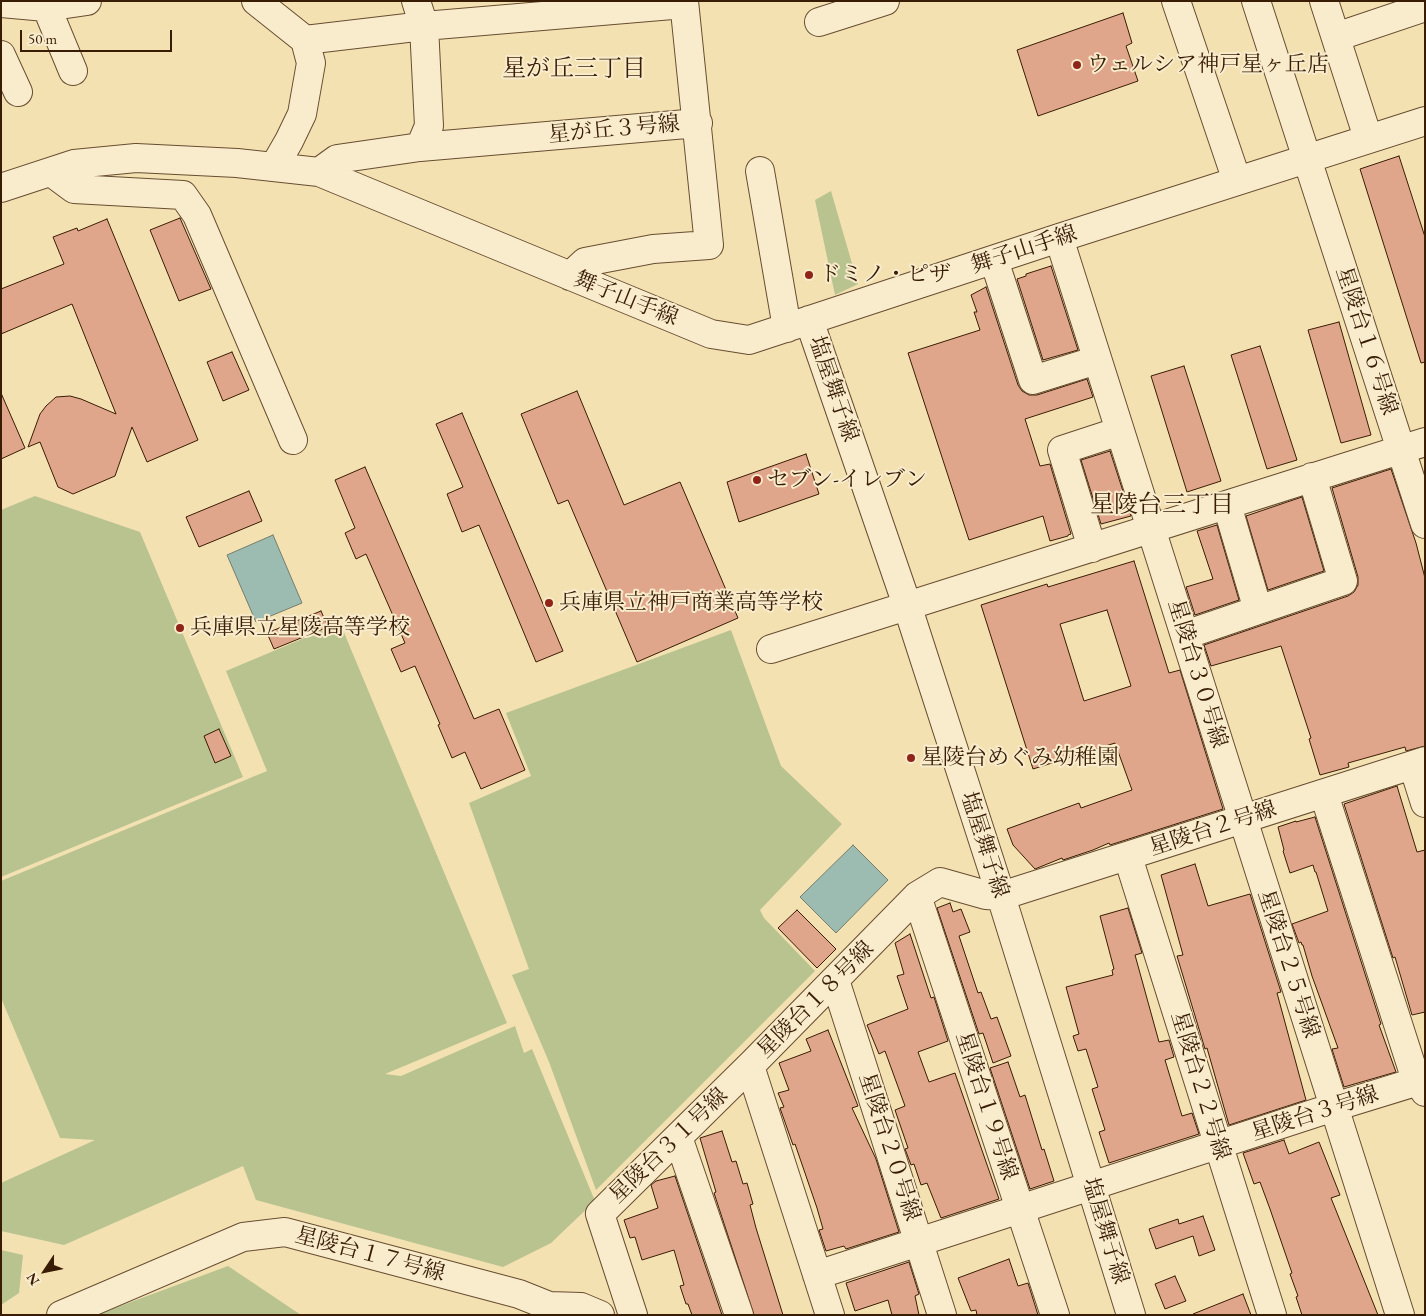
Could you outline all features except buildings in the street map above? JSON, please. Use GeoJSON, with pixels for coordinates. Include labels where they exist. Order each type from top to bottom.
{"type":"FeatureCollection","features":[{"type":"Feature","properties":{"kind":"street"},"geometry":{"type":"LineString","coordinates":[[1,3],[45,4],[87,1]]}},
{"type":"Feature","properties":{"kind":"street"},"geometry":{"type":"LineString","coordinates":[[256,1],[305,40],[311,63],[302,114],[289,142],[274,167]]}},
{"type":"Feature","properties":{"kind":"street"},"geometry":{"type":"LineString","coordinates":[[819,22],[885,1]]}},
{"type":"Feature","properties":{"kind":"street"},"geometry":{"type":"LineString","coordinates":[[1176,1],[1237,181]]}},
{"type":"Feature","properties":{"kind":"street","name":"星陵台１６号線"},"geometry":{"type":"LineString","coordinates":[[1256,1],[1306,159],[1413,446],[1425,524]]}},
{"type":"Feature","properties":{"kind":"street"},"geometry":{"type":"LineString","coordinates":[[1324,1],[1368,138]]}},
{"type":"Feature","properties":{"kind":"street","name":"星が丘３号線"},"geometry":{"type":"LineString","coordinates":[[305,40],[420,14],[684,3],[698,123],[420,147],[337,159],[319,172]]}},
{"type":"Feature","properties":{"kind":"street"},"geometry":{"type":"LineString","coordinates":[[45,4],[73,71]]}},
{"type":"Feature","properties":{"kind":"street"},"geometry":{"type":"LineString","coordinates":[[1336,37],[1425,7]]}},
{"type":"Feature","properties":{"kind":"street"},"geometry":{"type":"LineString","coordinates":[[420,14],[429,126],[420,147]]}},
{"type":"Feature","properties":{"kind":"street"},"geometry":{"type":"LineString","coordinates":[[1,55],[18,92]]}},
{"type":"Feature","properties":{"kind":"street","name":"舞子山手線"},"geometry":{"type":"LineString","coordinates":[[1,188],[74,164],[136,158],[237,163],[319,172],[711,334],[749,340],[1425,120]]}},
{"type":"Feature","properties":{"kind":"street"},"geometry":{"type":"LineString","coordinates":[[570,276],[585,262],[653,249],[709,245],[698,123]]}},
{"type":"Feature","properties":{"kind":"street","name":"塩屋舞子線"},"geometry":{"type":"LineString","coordinates":[[760,171],[798,324],[907,605],[1001,896],[1131,1315]]}},
{"type":"Feature","properties":{"kind":"street"},"geometry":{"type":"LineString","coordinates":[[51,172],[74,189],[182,195],[197,215],[293,440]]}},
{"type":"Feature","properties":{"kind":"street","name":"星陵台３０号線"},"geometry":{"type":"LineString","coordinates":[[1059,238],[1242,820]]}},
{"type":"Feature","properties":{"kind":"street"},"geometry":{"type":"LineString","coordinates":[[994,260],[1033,380],[1098,360]]}},
{"type":"Feature","properties":{"kind":"street"},"geometry":{"type":"LineString","coordinates":[[1092,548],[1062,450],[1120,432]]}},
{"type":"Feature","properties":{"kind":"street"},"geometry":{"type":"LineString","coordinates":[[771,649],[1413,446]]}},
{"type":"Feature","properties":{"kind":"street"},"geometry":{"type":"LineString","coordinates":[[1185,635],[1343,581],[1312,477]]}},
{"type":"Feature","properties":{"kind":"street"},"geometry":{"type":"LineString","coordinates":[[1226,505],[1258,610]]}},
{"type":"Feature","properties":{"kind":"street"},"geometry":{"type":"LineString","coordinates":[[1419,763],[1425,803]]}},
{"type":"Feature","properties":{"kind":"street","name":"星陵台２号線"},"geometry":{"type":"LineString","coordinates":[[1001,896],[1419,763]]}},
{"type":"Feature","properties":{"kind":"street"},"geometry":{"type":"LineString","coordinates":[[1324,794],[1414,1074],[1422,1084]]}},
{"type":"Feature","properties":{"kind":"street","name":"星陵台２５号線"},"geometry":{"type":"LineString","coordinates":[[1242,820],[1400,1315]]}},
{"type":"Feature","properties":{"kind":"street","name":"星陵台２２号線"},"geometry":{"type":"LineString","coordinates":[[1128,857],[1272,1315]]}},
{"type":"Feature","properties":{"kind":"street","name":"星陵台１８号線"},"geometry":{"type":"LineString","coordinates":[[830,1315],[750,1066],[917,896],[940,882],[986,895],[1001,896]]}},
{"type":"Feature","properties":{"kind":"street","name":"星陵台１９号線"},"geometry":{"type":"LineString","coordinates":[[917,896],[1055,1315]]}},
{"type":"Feature","properties":{"kind":"street","name":"星陵台２０号線"},"geometry":{"type":"LineString","coordinates":[[835,980],[942,1315]]}},
{"type":"Feature","properties":{"kind":"street","name":"星陵台３１号線"},"geometry":{"type":"LineString","coordinates":[[633,1315],[600,1214],[750,1066]]}},
{"type":"Feature","properties":{"kind":"street","name":"星陵台３号線"},"geometry":{"type":"LineString","coordinates":[[817,1275],[1334,1107],[1422,1084]]}},
{"type":"Feature","properties":{"kind":"street"},"geometry":{"type":"LineString","coordinates":[[678,1137],[738,1315]]}},
{"type":"Feature","properties":{"kind":"street","name":"星陵台１７号線"},"geometry":{"type":"LineString","coordinates":[[61,1315],[243,1238],[285,1232],[519,1294],[548,1310],[581,1307],[600,1315]]}},
{"type":"Feature","properties":{"kind":"green space"},"geometry":{"type":"Polygon","coordinates":[[[831,191],[858,284],[835,295],[815,200],[831,191]]]}},
{"type":"Feature","properties":{"kind":"green space"},"geometry":{"type":"Polygon","coordinates":[[[35,496],[140,532],[243,777],[1,877],[1,510],[35,496]]]}},
{"type":"Feature","properties":{"kind":"green space"},"geometry":{"type":"Polygon","coordinates":[[[340,623],[507,1023],[385,1074],[401,1076],[515,1026],[524,1053],[532,1049],[595,1201],[551,1243],[503,1267],[256,1200],[243,1166],[64,1245],[1,1231],[1,1183],[95,1140],[60,1138],[1,998],[1,881],[267,771],[226,671],[340,623]]]}},
{"type":"Feature","properties":{"kind":"green space"},"geometry":{"type":"Polygon","coordinates":[[[731,630],[781,766],[842,824],[760,910],[764,918],[815,971],[596,1190],[549,1062],[512,975],[529,969],[469,803],[531,776],[506,713],[731,630]]]}},
{"type":"Feature","properties":{"kind":"green space"},"geometry":{"type":"Polygon","coordinates":[[[1,1250],[23,1255],[19,1293],[1,1305],[1,1250]]]}},
{"type":"Feature","properties":{"kind":"green space"},"geometry":{"type":"Polygon","coordinates":[[[228,1266],[301,1315],[96,1315],[228,1266]]]}},
{"type":"Feature","properties":{"kind":"water"},"geometry":{"type":"Polygon","coordinates":[[[273,535],[302,603],[256,622],[227,555],[273,535]]]}},
{"type":"Feature","properties":{"kind":"water"},"geometry":{"type":"Polygon","coordinates":[[[853,845],[888,880],[836,933],[800,897],[853,845]]]}},
{"type":"Feature","properties":{"kind":"place","name":"ウェルシア神戸星ヶ丘店"},"geometry":{"type":"Point","coordinates":[1077,65]}},
{"type":"Feature","properties":{"kind":"place","name":"ドミノ・ピザ"},"geometry":{"type":"Point","coordinates":[809,275]}},
{"type":"Feature","properties":{"kind":"place","name":"セブン-イレブン"},"geometry":{"type":"Point","coordinates":[757,480]}},
{"type":"Feature","properties":{"kind":"place","name":"兵庫県立神戸商業高等学校"},"geometry":{"type":"Point","coordinates":[549,603]}},
{"type":"Feature","properties":{"kind":"place","name":"兵庫県立星陵高等学校"},"geometry":{"type":"Point","coordinates":[180,628]}},
{"type":"Feature","properties":{"kind":"place","name":"星陵台めぐみ幼稚園"},"geometry":{"type":"Point","coordinates":[911,758]}},
{"type":"Feature","properties":{"kind":"district","name":"星が丘三丁目"},"geometry":{"type":"Point","coordinates":[574,69]}},
{"type":"Feature","properties":{"kind":"district","name":"星陵台三丁目"},"geometry":{"type":"Point","coordinates":[1162,505]}}]}
